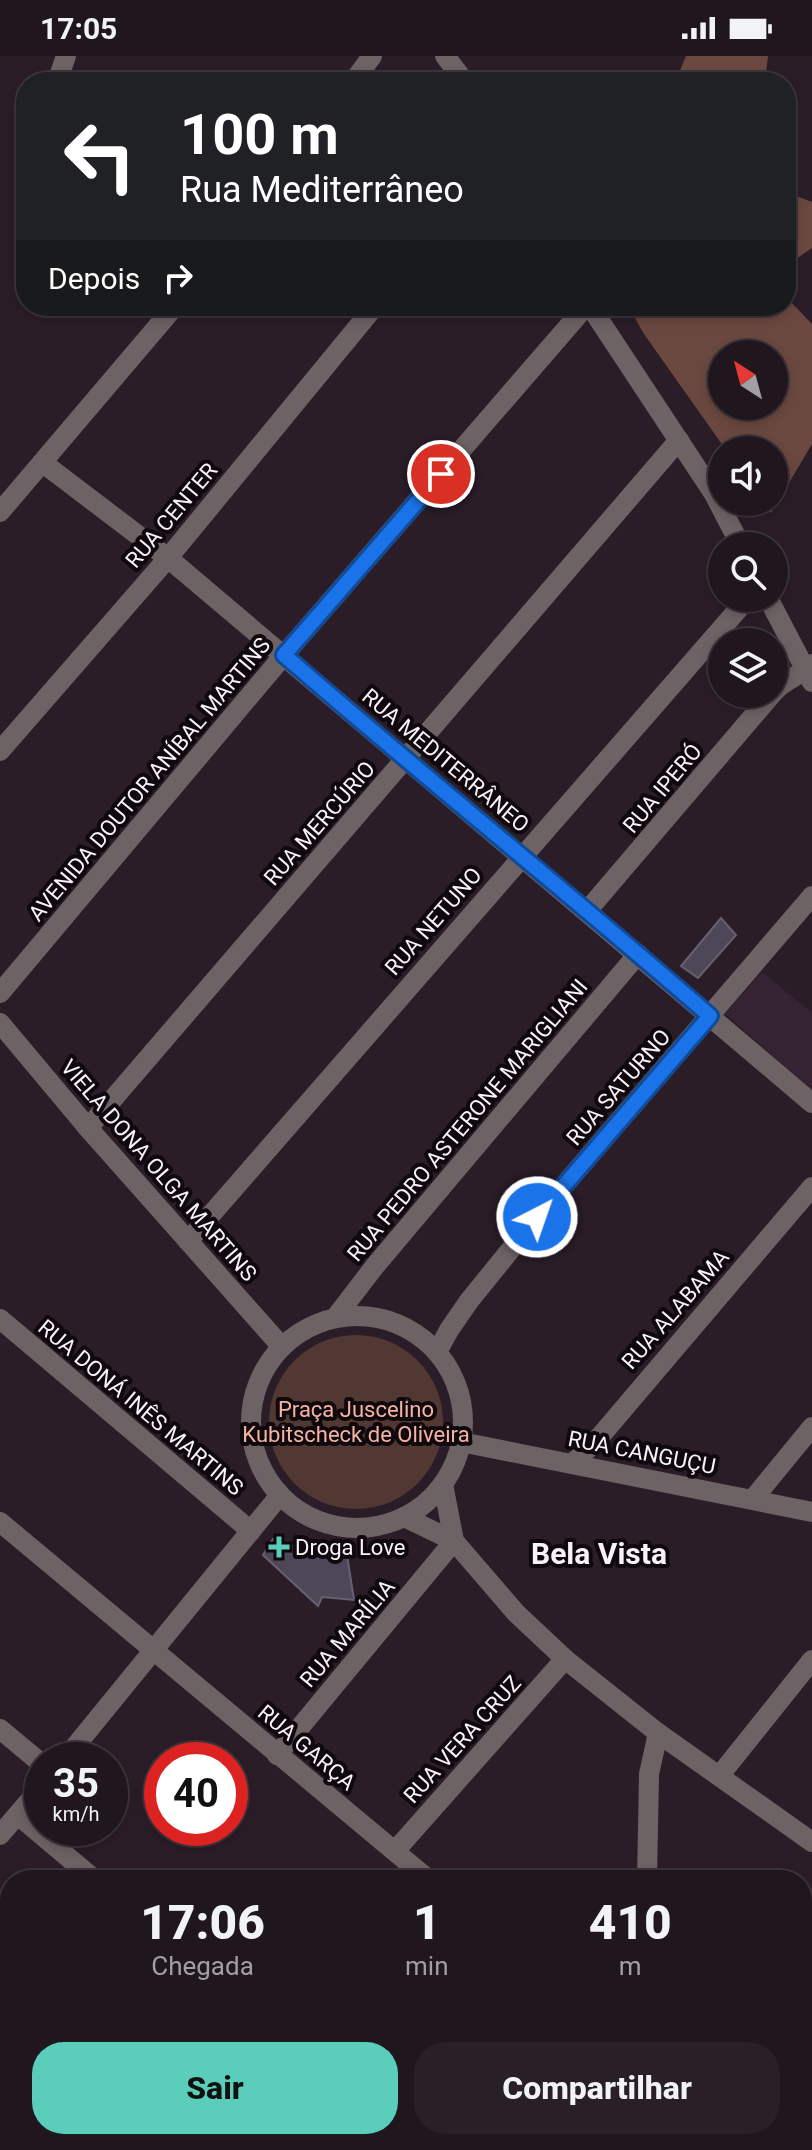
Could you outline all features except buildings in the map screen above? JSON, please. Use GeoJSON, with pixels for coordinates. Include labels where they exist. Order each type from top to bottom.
{"type":"FeatureCollection","features":[{"type":"Feature","properties":{"kind":"street"},"geometry":{"type":"LineString","coordinates":[[445,56],[457,72]]}},
{"type":"Feature","properties":{"kind":"street"},"geometry":{"type":"LineString","coordinates":[[0,512],[167,316]]}},
{"type":"Feature","properties":{"kind":"street","name":"RUA CENTER"},"geometry":{"type":"LineString","coordinates":[[0,751],[168,558],[367,316]]}},
{"type":"Feature","properties":{"kind":"street","name":"AVENIDA DOUTOR ANÍBAL MARTINS"},"geometry":{"type":"LineString","coordinates":[[0,993],[284,655],[579,316]]}},
{"type":"Feature","properties":{"kind":"street"},"geometry":{"type":"LineString","coordinates":[[595,316],[714,494],[734,532]]}},
{"type":"Feature","properties":{"kind":"street","name":"RUA MERCÚRIO"},"geometry":{"type":"LineString","coordinates":[[88,1128],[679,440]]}},
{"type":"Feature","properties":{"kind":"street","name":"RUA MEDITERRÂNEO"},"geometry":{"type":"LineString","coordinates":[[43,463],[168,558],[812,1103]]}},
{"type":"Feature","properties":{"kind":"street","name":"RUA NETUNO"},"geometry":{"type":"LineString","coordinates":[[188,1241],[736,612]]}},
{"type":"Feature","properties":{"kind":"street"},"geometry":{"type":"LineString","coordinates":[[776,612],[810,672]]}},
{"type":"Feature","properties":{"kind":"street","name":"RUA IPERÓ"},"geometry":{"type":"LineString","coordinates":[[788,680],[810,672]]}},
{"type":"Feature","properties":{"kind":"street","name":"RUA IPERÓ"},"geometry":{"type":"LineString","coordinates":[[587,911],[760,708]]}},
{"type":"Feature","properties":{"kind":"street","name":"RUA SATURNO"},"geometry":{"type":"LineString","coordinates":[[437,1352],[479,1289],[812,896]]}},
{"type":"Feature","properties":{"kind":"street","name":"RUA PEDRO ASTERONE MARIGLIANI"},"geometry":{"type":"LineString","coordinates":[[335,1318],[375,1266],[638,954]]}},
{"type":"Feature","properties":{"kind":"street","name":"VIELA DONA OLGA MARTINS"},"geometry":{"type":"LineString","coordinates":[[0,1023],[88,1128],[282,1347]]}},
{"type":"Feature","properties":{"kind":"street","name":"RUA ALABAMA"},"geometry":{"type":"LineString","coordinates":[[574,1462],[597,1440],[812,1187]]}},
{"type":"Feature","properties":{"kind":"street"},"geometry":{"type":"LineString","coordinates":[[367,1316],[398,1324],[426,1341],[454,1379],[463,1410],[461,1442],[443,1484],[419,1508],[404,1517],[373,1527],[340,1527],[308,1517],[280,1495],[260,1467],[254,1450],[251,1422],[254,1395],[261,1377],[282,1347],[307,1329],[335,1318],[367,1316]]}},
{"type":"Feature","properties":{"kind":"street","name":"RUA DONÁ INÊS MARTINS"},"geometry":{"type":"LineString","coordinates":[[0,1319],[251,1531]]}},
{"type":"Feature","properties":{"kind":"street"},"geometry":{"type":"LineString","coordinates":[[753,1499],[812,1427]]}},
{"type":"Feature","properties":{"kind":"street","name":"RUA CANGUÇU"},"geometry":{"type":"LineString","coordinates":[[461,1442],[574,1462],[812,1512]]}},
{"type":"Feature","properties":{"kind":"street"},"geometry":{"type":"LineString","coordinates":[[443,1484],[454,1541]]}},
{"type":"Feature","properties":{"kind":"street"},"geometry":{"type":"LineString","coordinates":[[79,1742],[280,1495]]}},
{"type":"Feature","properties":{"kind":"street"},"geometry":{"type":"LineString","coordinates":[[404,1517],[454,1541],[516,1613],[565,1659],[666,1738],[812,1842]]}},
{"type":"Feature","properties":{"kind":"street","name":"RUA GARÇA"},"geometry":{"type":"LineString","coordinates":[[0,1522],[417,1870]]}},
{"type":"Feature","properties":{"kind":"street","name":"RUA MARÍLIA"},"geometry":{"type":"LineString","coordinates":[[277,1755],[454,1541]]}},
{"type":"Feature","properties":{"kind":"street","name":"RUA VERA CRUZ"},"geometry":{"type":"LineString","coordinates":[[395,1851],[565,1659]]}},
{"type":"Feature","properties":{"kind":"street"},"geometry":{"type":"LineString","coordinates":[[720,1775],[812,1660]]}},
{"type":"Feature","properties":{"kind":"street"},"geometry":{"type":"LineString","coordinates":[[0,1729],[24,1749]]}},
{"type":"Feature","properties":{"kind":"street"},"geometry":{"type":"LineString","coordinates":[[647,1870],[649,1774],[666,1738]]}},
{"type":"Feature","properties":{"kind":"street"},"geometry":{"type":"LineString","coordinates":[[0,1835],[24,1808]]}},
{"type":"Feature","properties":{"kind":"street"},"geometry":{"type":"LineString","coordinates":[[18,1815],[83,1870]]}},
{"type":"Feature","properties":{"kind":"shaded area"},"geometry":{"type":"Polygon","coordinates":[[[686,56],[768,56],[766,72],[679,72],[686,56]]]}},
{"type":"Feature","properties":{"kind":"shaded area"},"geometry":{"type":"Polygon","coordinates":[[[796,196],[812,202],[812,248],[796,259],[796,196]]]}},
{"type":"Feature","properties":{"kind":"shaded area"},"geometry":{"type":"Polygon","coordinates":[[[796,307],[812,324],[812,444],[788,484],[788,436],[716,436],[634,316],[796,316],[796,307]]]}},
{"type":"Feature","properties":{"kind":"shaded area"},"geometry":{"type":"Polygon","coordinates":[[[762,972],[812,1013],[812,1090],[725,1014],[762,972]]]}},
{"type":"Feature","properties":{"kind":"green space","name":"Praça Juscelino Kubitscheck de Oliveira"},"geometry":{"type":"Polygon","coordinates":[[[356,1335],[389,1342],[417,1361],[436,1389],[443,1422],[436,1455],[417,1483],[389,1502],[356,1509],[323,1502],[295,1483],[276,1455],[269,1422],[276,1389],[295,1361],[323,1342],[356,1335]]]}},
{"type":"Feature","properties":{"kind":"place","name":"Droga Love"},"geometry":{"type":"Point","coordinates":[279,1547]}},
{"type":"Feature","properties":{"kind":"district","name":"Bela Vista"},"geometry":{"type":"Point","coordinates":[599,1554]}},
{"type":"Feature","properties":{"kind":"route"},"geometry":{"type":"LineString","coordinates":[[441,474],[284,655],[710,1016],[537,1217]]}}]}
